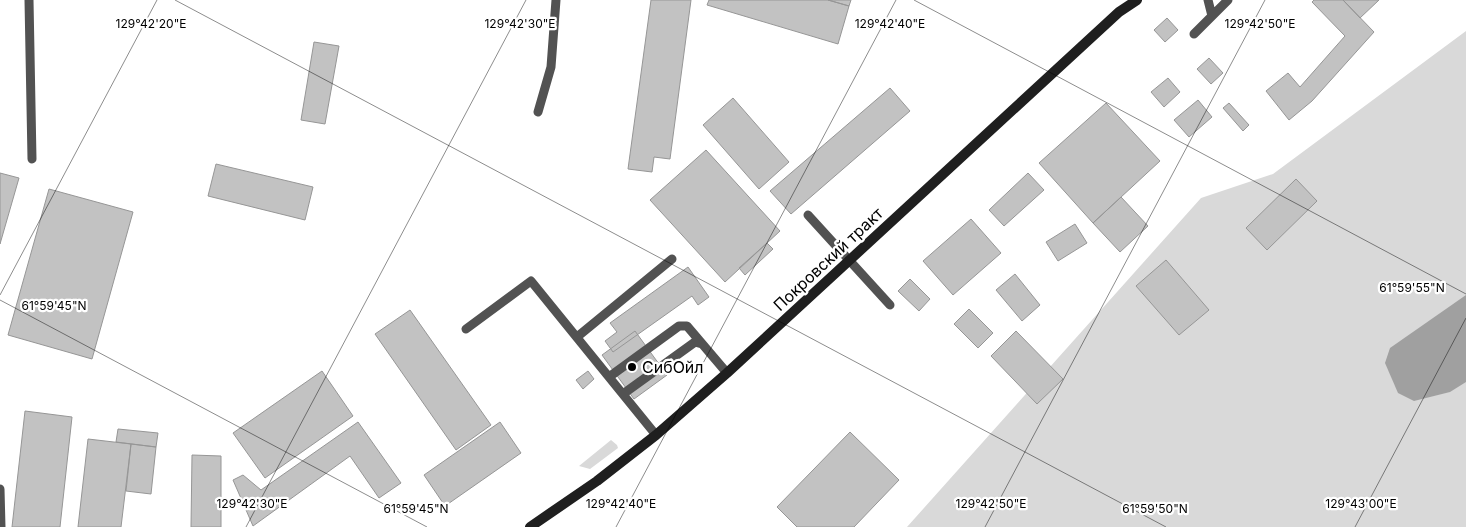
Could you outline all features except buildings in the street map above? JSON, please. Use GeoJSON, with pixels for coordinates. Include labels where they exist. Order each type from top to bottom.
{"type":"FeatureCollection","features":[{"type":"Feature","properties":{"kind":"main road"},"geometry":{"type":"LineString","coordinates":[[1119,12],[1124,0]]}},
{"type":"Feature","properties":{"kind":"main road","name":"Покровский тракт"},"geometry":{"type":"LineString","coordinates":[[530,527],[597,481],[656,435],[727,373],[1119,12],[1137,0]]}},
{"type":"Feature","properties":{"kind":"lane"},"geometry":{"type":"LineString","coordinates":[[30,0],[32,159]]}},
{"type":"Feature","properties":{"kind":"lane"},"geometry":{"type":"LineString","coordinates":[[538,112],[551,67],[556,0]]}},
{"type":"Feature","properties":{"kind":"lane"},"geometry":{"type":"LineString","coordinates":[[1208,0],[1212,16]]}},
{"type":"Feature","properties":{"kind":"lane"},"geometry":{"type":"LineString","coordinates":[[1194,34],[1228,0]]}},
{"type":"Feature","properties":{"kind":"lane"},"geometry":{"type":"LineString","coordinates":[[808,215],[890,305]]}},
{"type":"Feature","properties":{"kind":"lane"},"geometry":{"type":"LineString","coordinates":[[576,337],[672,259]]}},
{"type":"Feature","properties":{"kind":"lane"},"geometry":{"type":"LineString","coordinates":[[466,329],[531,281],[656,435]]}},
{"type":"Feature","properties":{"kind":"lane"},"geometry":{"type":"LineString","coordinates":[[609,377],[679,326],[687,326],[727,373]]}},
{"type":"Feature","properties":{"kind":"lane"},"geometry":{"type":"LineString","coordinates":[[623,394],[696,342],[702,344]]}},
{"type":"Feature","properties":{"kind":"lane"},"geometry":{"type":"LineString","coordinates":[[0,489],[1,527]]}},
{"type":"Feature","properties":{"kind":"shaded area"},"geometry":{"type":"Polygon","coordinates":[[[1466,31],[1466,527],[907,527],[1201,198],[1273,174],[1466,31]]]}},
{"type":"Feature","properties":{"kind":"shaded area"},"geometry":{"type":"Polygon","coordinates":[[[1466,295],[1466,382],[1450,392],[1414,401],[1398,393],[1385,363],[1390,348],[1466,295]]]}},
{"type":"Feature","properties":{"kind":"shaded area"},"geometry":{"type":"Polygon","coordinates":[[[611,440],[618,448],[590,469],[579,466],[611,440]]]}},
{"type":"Feature","properties":{"kind":"place","name":"СибОйл"},"geometry":{"type":"Point","coordinates":[632,367]}}]}
